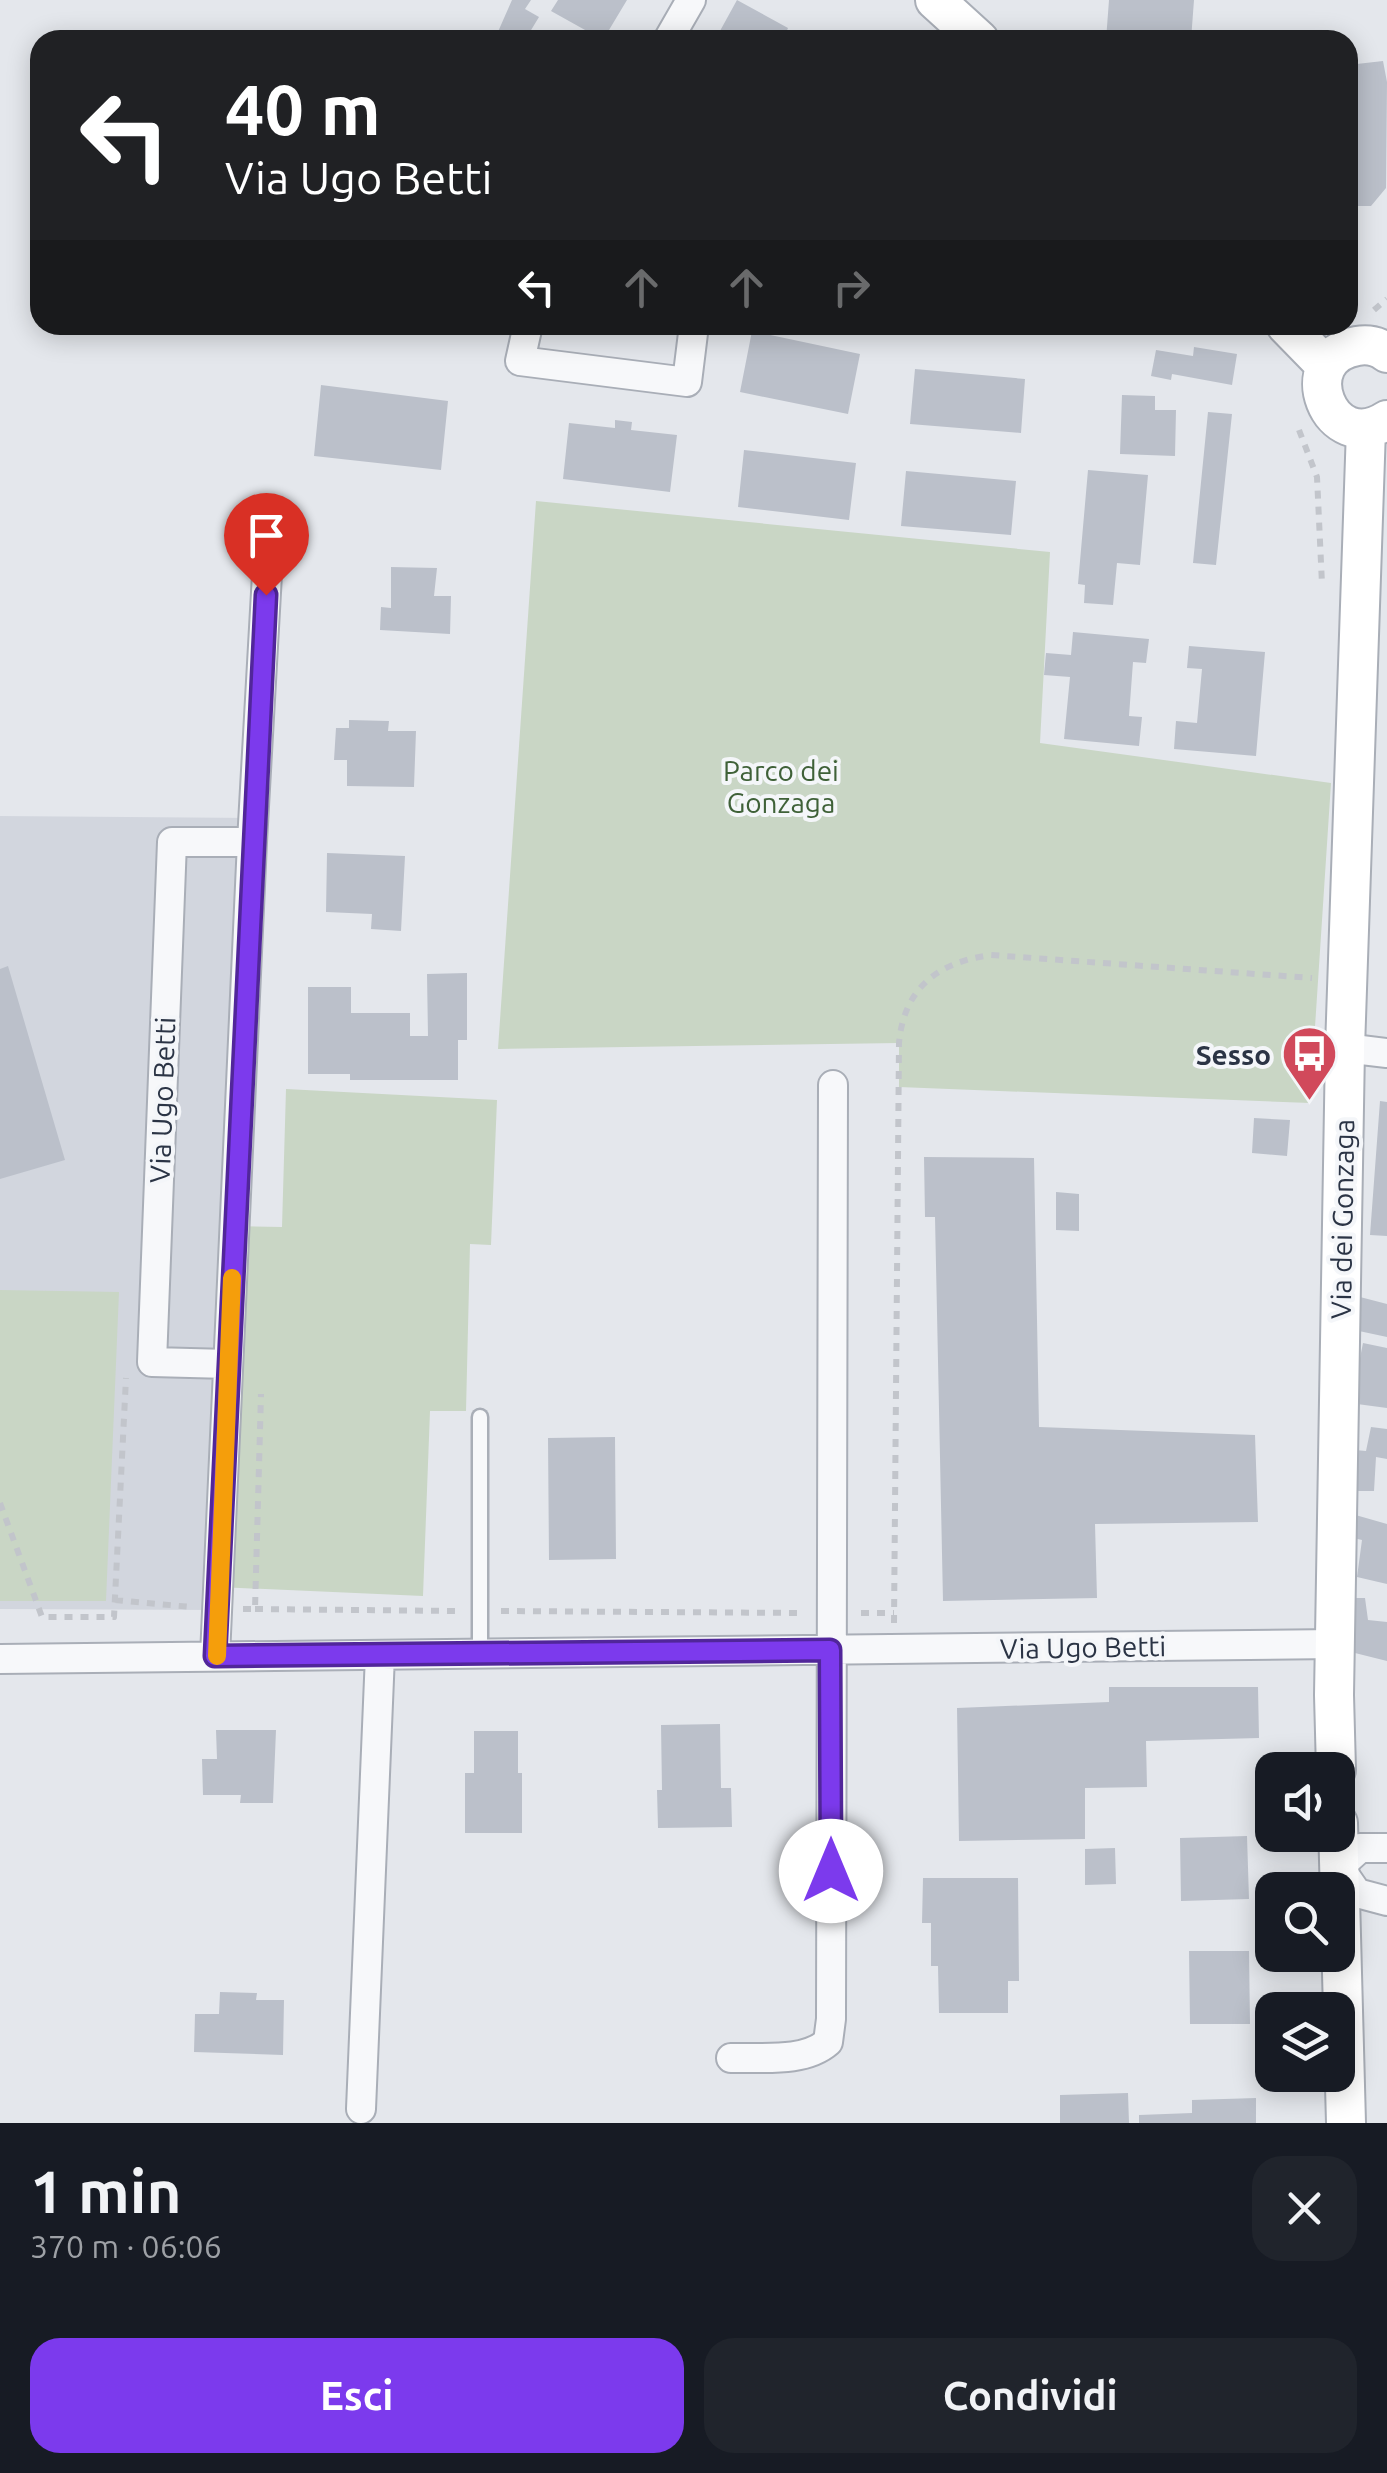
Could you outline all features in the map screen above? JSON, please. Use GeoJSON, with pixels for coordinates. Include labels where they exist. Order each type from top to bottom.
{"type":"FeatureCollection","features":[{"type":"Feature","properties":{"kind":"main road"},"geometry":{"type":"LineString","coordinates":[[935,0],[968,30]]}},
{"type":"Feature","properties":{"kind":"main road"},"geometry":{"type":"LineString","coordinates":[[1296,335],[1326,366],[1350,347],[1385,346]]}},
{"type":"Feature","properties":{"kind":"main road","name":"Via dei Gonzaga"},"geometry":{"type":"LineString","coordinates":[[1326,366],[1321,384],[1324,402],[1334,416],[1348,426],[1376,425],[1345,1048],[1336,1752]]}},
{"type":"Feature","properties":{"kind":"main road"},"geometry":{"type":"LineString","coordinates":[[1339,1852],[1346,2123]]}},
{"type":"Feature","properties":{"kind":"street"},"geometry":{"type":"LineString","coordinates":[[674,30],[691,0]]}},
{"type":"Feature","properties":{"kind":"street"},"geometry":{"type":"LineString","coordinates":[[526,335],[520,361],[687,382],[693,335]]}},
{"type":"Feature","properties":{"kind":"street"},"geometry":{"type":"LineString","coordinates":[[215,1656],[270,521]]}},
{"type":"Feature","properties":{"kind":"street","name":"Via Ugo Betti"},"geometry":{"type":"LineString","coordinates":[[152,1362],[172,842],[252,842]]}},
{"type":"Feature","properties":{"kind":"street"},"geometry":{"type":"LineString","coordinates":[[1345,1048],[1387,1052]]}},
{"type":"Feature","properties":{"kind":"street"},"geometry":{"type":"LineString","coordinates":[[731,2058],[798,2056],[818,2051],[828,2042],[831,2018],[833,1086]]}},
{"type":"Feature","properties":{"kind":"street"},"geometry":{"type":"LineString","coordinates":[[152,1362],[228,1364]]}},
{"type":"Feature","properties":{"kind":"street","name":"Via Ugo Betti"},"geometry":{"type":"LineString","coordinates":[[0,1659],[1336,1644]]}},
{"type":"Feature","properties":{"kind":"street"},"geometry":{"type":"LineString","coordinates":[[361,2109],[380,1654]]}},
{"type":"Feature","properties":{"kind":"street"},"geometry":{"type":"LineString","coordinates":[[1387,1848],[1360,1848],[1339,1867],[1358,1893],[1387,1901]]}},
{"type":"Feature","properties":{"kind":"lane"},"geometry":{"type":"LineString","coordinates":[[480,1417],[480,1653]]}},
{"type":"Feature","properties":{"kind":"path"},"geometry":{"type":"LineString","coordinates":[[893,1649],[899,1044],[902,1016],[915,995],[947,966],[991,954],[1320,978]]}},
{"type":"Feature","properties":{"kind":"path"},"geometry":{"type":"LineString","coordinates":[[0,1503],[42,1617],[114,1617],[127,1361],[152,1362]]}},
{"type":"Feature","properties":{"kind":"path"},"geometry":{"type":"LineString","coordinates":[[115,1600],[216,1610]]}},
{"type":"Feature","properties":{"kind":"path"},"geometry":{"type":"LineString","coordinates":[[255,1609],[894,1613]]}},
{"type":"Feature","properties":{"kind":"shaded area"},"geometry":{"type":"Polygon","coordinates":[[[0,816],[253,818],[216,1610],[0,1609],[0,816]]]}},
{"type":"Feature","properties":{"kind":"green space","name":"Parco dei Gonzaga"},"geometry":{"type":"Polygon","coordinates":[[[536,501],[1050,552],[1040,743],[1331,783],[1310,1103],[899,1087],[899,1043],[498,1049],[536,501]]]}},
{"type":"Feature","properties":{"kind":"green space"},"geometry":{"type":"Polygon","coordinates":[[[286,1089],[497,1100],[491,1245],[470,1244],[466,1411],[430,1411],[423,1596],[218,1587],[234,1226],[282,1227],[286,1089]]]}},
{"type":"Feature","properties":{"kind":"green space"},"geometry":{"type":"Polygon","coordinates":[[[0,1290],[119,1292],[106,1601],[0,1601],[0,1290]]]}},
{"type":"Feature","properties":{"kind":"building"},"geometry":{"type":"Polygon","coordinates":[[[512,0],[531,0],[525,9],[539,17],[531,30],[499,30],[512,0]]]}},
{"type":"Feature","properties":{"kind":"building"},"geometry":{"type":"Polygon","coordinates":[[[558,0],[627,0],[609,30],[585,30],[551,11],[558,0]]]}},
{"type":"Feature","properties":{"kind":"building"},"geometry":{"type":"Polygon","coordinates":[[[737,0],[788,28],[787,30],[720,30],[737,0]]]}},
{"type":"Feature","properties":{"kind":"building"},"geometry":{"type":"Polygon","coordinates":[[[1109,0],[1194,0],[1192,30],[1107,30],[1109,0]]]}},
{"type":"Feature","properties":{"kind":"building"},"geometry":{"type":"Polygon","coordinates":[[[1383,61],[1387,82],[1386,188],[1371,206],[1358,206],[1358,64],[1383,61]]]}},
{"type":"Feature","properties":{"kind":"building"},"geometry":{"type":"Polygon","coordinates":[[[751,335],[771,335],[860,354],[848,414],[740,392],[751,335]]]}},
{"type":"Feature","properties":{"kind":"building"},"geometry":{"type":"Polygon","coordinates":[[[1194,347],[1237,354],[1232,385],[1172,374],[1171,380],[1151,376],[1156,350],[1193,356],[1194,347]]]}},
{"type":"Feature","properties":{"kind":"building"},"geometry":{"type":"Polygon","coordinates":[[[915,369],[1025,379],[1021,433],[910,424],[915,369]]]}},
{"type":"Feature","properties":{"kind":"building"},"geometry":{"type":"Polygon","coordinates":[[[321,385],[448,401],[441,470],[314,456],[321,385]]]}},
{"type":"Feature","properties":{"kind":"building"},"geometry":{"type":"Polygon","coordinates":[[[1122,395],[1155,396],[1155,410],[1176,410],[1175,456],[1120,454],[1122,395]]]}},
{"type":"Feature","properties":{"kind":"building"},"geometry":{"type":"Polygon","coordinates":[[[1208,412],[1232,414],[1216,565],[1193,563],[1208,412]]]}},
{"type":"Feature","properties":{"kind":"building"},"geometry":{"type":"Polygon","coordinates":[[[615,420],[632,422],[631,430],[677,435],[670,492],[563,479],[569,423],[615,428],[615,420]]]}},
{"type":"Feature","properties":{"kind":"building"},"geometry":{"type":"Polygon","coordinates":[[[744,450],[856,463],[849,520],[738,507],[744,450]]]}},
{"type":"Feature","properties":{"kind":"building"},"geometry":{"type":"Polygon","coordinates":[[[1088,470],[1148,475],[1140,565],[1117,563],[1113,605],[1084,603],[1085,585],[1078,584],[1088,470]]]}},
{"type":"Feature","properties":{"kind":"building"},"geometry":{"type":"Polygon","coordinates":[[[906,471],[1016,481],[1011,535],[901,526],[906,471]]]}},
{"type":"Feature","properties":{"kind":"building"},"geometry":{"type":"Polygon","coordinates":[[[391,567],[437,568],[434,596],[451,596],[450,634],[380,630],[381,607],[391,608],[391,567]]]}},
{"type":"Feature","properties":{"kind":"building"},"geometry":{"type":"Polygon","coordinates":[[[1073,632],[1149,639],[1146,663],[1133,662],[1129,716],[1142,717],[1139,746],[1064,739],[1070,677],[1044,675],[1046,653],[1071,655],[1073,632]]]}},
{"type":"Feature","properties":{"kind":"building"},"geometry":{"type":"Polygon","coordinates":[[[1189,646],[1265,652],[1256,756],[1174,749],[1176,721],[1197,723],[1202,669],[1187,668],[1189,646]]]}},
{"type":"Feature","properties":{"kind":"building"},"geometry":{"type":"Polygon","coordinates":[[[349,720],[389,721],[388,731],[416,731],[414,787],[347,786],[347,760],[334,760],[336,728],[349,728],[349,720]]]}},
{"type":"Feature","properties":{"kind":"building"},"geometry":{"type":"Polygon","coordinates":[[[327,853],[405,856],[401,931],[371,929],[372,914],[326,912],[327,853]]]}},
{"type":"Feature","properties":{"kind":"building"},"geometry":{"type":"Polygon","coordinates":[[[8,966],[65,1160],[0,1179],[0,969],[8,966]]]}},
{"type":"Feature","properties":{"kind":"building"},"geometry":{"type":"Polygon","coordinates":[[[467,973],[467,1040],[458,1040],[458,1080],[350,1080],[350,1074],[308,1074],[308,987],[351,987],[351,1013],[410,1013],[410,1036],[428,1036],[427,974],[467,973]]]}},
{"type":"Feature","properties":{"kind":"building"},"geometry":{"type":"Polygon","coordinates":[[[1380,1101],[1387,1102],[1387,1236],[1370,1235],[1380,1101]]]}},
{"type":"Feature","properties":{"kind":"building"},"geometry":{"type":"Polygon","coordinates":[[[1254,1118],[1290,1120],[1287,1156],[1252,1153],[1254,1118]]]}},
{"type":"Feature","properties":{"kind":"building"},"geometry":{"type":"Polygon","coordinates":[[[924,1157],[1034,1158],[1039,1427],[1255,1435],[1258,1522],[1095,1524],[1097,1598],[943,1601],[935,1217],[925,1217],[924,1157]]]}},
{"type":"Feature","properties":{"kind":"building"},"geometry":{"type":"Polygon","coordinates":[[[1056,1192],[1079,1194],[1079,1231],[1056,1230],[1056,1192]]]}},
{"type":"Feature","properties":{"kind":"building"},"geometry":{"type":"Polygon","coordinates":[[[1360,1297],[1387,1304],[1387,1337],[1359,1331],[1360,1297]]]}},
{"type":"Feature","properties":{"kind":"building"},"geometry":{"type":"Polygon","coordinates":[[[1363,1343],[1387,1348],[1387,1408],[1357,1404],[1363,1343]]]}},
{"type":"Feature","properties":{"kind":"building"},"geometry":{"type":"Polygon","coordinates":[[[1371,1427],[1387,1429],[1387,1459],[1376,1457],[1374,1491],[1353,1491],[1355,1450],[1366,1451],[1371,1427]]]}},
{"type":"Feature","properties":{"kind":"building"},"geometry":{"type":"Polygon","coordinates":[[[615,1437],[616,1559],[549,1560],[548,1438],[615,1437]]]}},
{"type":"Feature","properties":{"kind":"building"},"geometry":{"type":"Polygon","coordinates":[[[1352,1514],[1387,1524],[1387,1584],[1357,1577],[1362,1540],[1349,1537],[1352,1514]]]}},
{"type":"Feature","properties":{"kind":"building"},"geometry":{"type":"Polygon","coordinates":[[[1351,1598],[1365,1598],[1368,1620],[1387,1622],[1387,1661],[1351,1652],[1351,1598]]]}},
{"type":"Feature","properties":{"kind":"building"},"geometry":{"type":"Polygon","coordinates":[[[1109,1687],[1258,1687],[1259,1738],[1146,1741],[1147,1787],[1085,1788],[1085,1839],[959,1841],[957,1708],[1109,1702],[1109,1687]]]}},
{"type":"Feature","properties":{"kind":"building"},"geometry":{"type":"Polygon","coordinates":[[[720,1724],[721,1788],[731,1788],[732,1827],[658,1828],[661,1725],[720,1724]]]}},
{"type":"Feature","properties":{"kind":"building"},"geometry":{"type":"Polygon","coordinates":[[[216,1730],[276,1730],[273,1803],[240,1803],[241,1795],[203,1795],[202,1759],[217,1759],[216,1730]]]}},
{"type":"Feature","properties":{"kind":"building"},"geometry":{"type":"Polygon","coordinates":[[[474,1731],[518,1731],[522,1833],[465,1833],[465,1773],[474,1773],[474,1731]]]}},
{"type":"Feature","properties":{"kind":"building"},"geometry":{"type":"Polygon","coordinates":[[[1247,1836],[1249,1899],[1181,1901],[1180,1838],[1247,1836]]]}},
{"type":"Feature","properties":{"kind":"building"},"geometry":{"type":"Polygon","coordinates":[[[1115,1848],[1116,1884],[1085,1885],[1085,1849],[1115,1848]]]}},
{"type":"Feature","properties":{"kind":"building"},"geometry":{"type":"Polygon","coordinates":[[[923,1878],[1018,1878],[1019,1981],[1008,1981],[1008,2013],[939,2013],[938,1966],[931,1966],[931,1923],[922,1923],[923,1878]]]}},
{"type":"Feature","properties":{"kind":"building"},"geometry":{"type":"Polygon","coordinates":[[[1189,1951],[1249,1951],[1250,2024],[1190,2024],[1189,1951]]]}},
{"type":"Feature","properties":{"kind":"building"},"geometry":{"type":"Polygon","coordinates":[[[220,1992],[257,1993],[256,2000],[284,2000],[283,2055],[194,2052],[195,2014],[219,2014],[220,1992]]]}},
{"type":"Feature","properties":{"kind":"building"},"geometry":{"type":"Polygon","coordinates":[[[1128,2093],[1129,2123],[1060,2123],[1060,2095],[1128,2093]]]}},
{"type":"Feature","properties":{"kind":"building"},"geometry":{"type":"Polygon","coordinates":[[[1256,2098],[1256,2123],[1139,2123],[1139,2115],[1192,2113],[1192,2100],[1256,2098]]]}},
{"type":"Feature","properties":{"kind":"slow traffic"},"geometry":{"type":"LineString","coordinates":[[217,1656],[232,1278]]}},
{"type":"Feature","properties":{"kind":"place","name":"Sesso"},"geometry":{"type":"Point","coordinates":[1310,1103]}},
{"type":"Feature","properties":{"kind":"route"},"geometry":{"type":"LineString","coordinates":[[266,595],[215,1656],[830,1650],[831,1871]]}}]}
